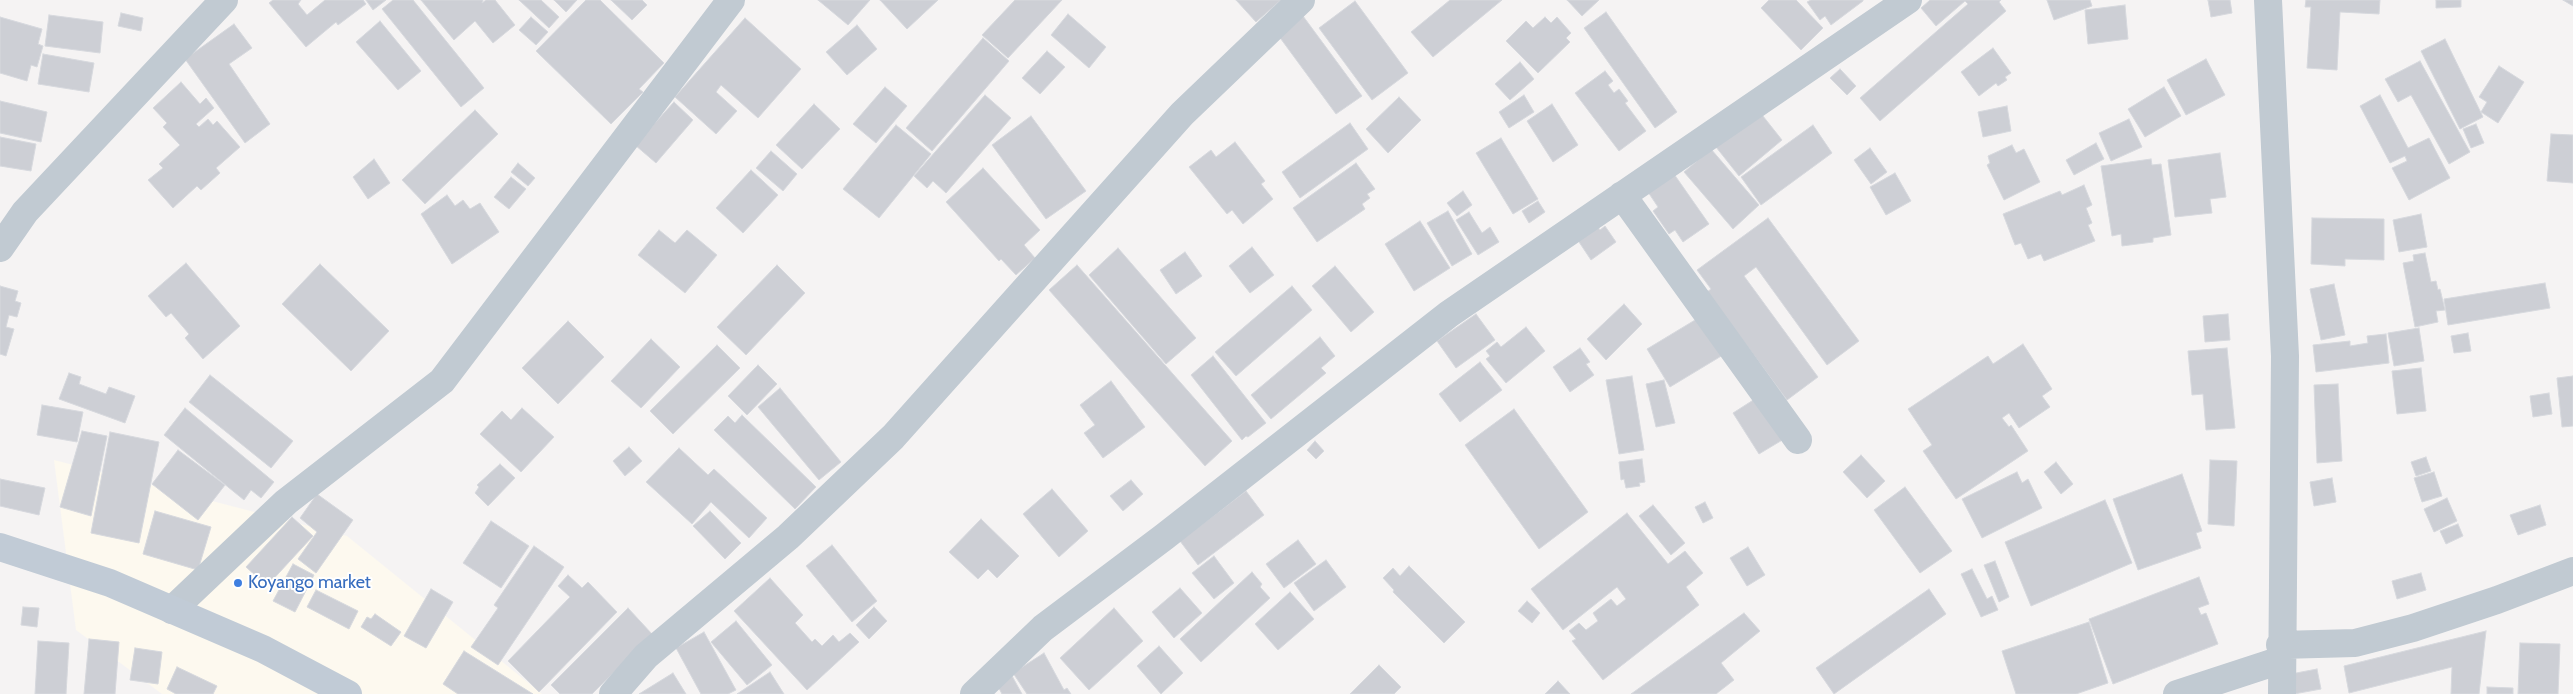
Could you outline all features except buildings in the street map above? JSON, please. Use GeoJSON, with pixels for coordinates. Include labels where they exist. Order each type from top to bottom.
{"type":"FeatureCollection","features":[{"type":"Feature","properties":{"kind":"street"},"geometry":{"type":"LineString","coordinates":[[0,248],[25,212],[224,0]]}},
{"type":"Feature","properties":{"kind":"street"},"geometry":{"type":"LineString","coordinates":[[172,610],[286,502],[442,381],[731,0]]}},
{"type":"Feature","properties":{"kind":"street"},"geometry":{"type":"LineString","coordinates":[[613,694],[646,656],[788,538],[893,436],[1182,114],[1301,0]]}},
{"type":"Feature","properties":{"kind":"street"},"geometry":{"type":"LineString","coordinates":[[974,694],[1043,628],[1164,537],[1449,314],[1908,0]]}},
{"type":"Feature","properties":{"kind":"street"},"geometry":{"type":"LineString","coordinates":[[2268,0],[2285,356],[2280,653],[2282,694]]}},
{"type":"Feature","properties":{"kind":"street"},"geometry":{"type":"LineString","coordinates":[[1622,195],[1798,440]]}},
{"type":"Feature","properties":{"kind":"street"},"geometry":{"type":"LineString","coordinates":[[0,547],[110,583],[263,649],[348,694]]}},
{"type":"Feature","properties":{"kind":"street"},"geometry":{"type":"LineString","coordinates":[[2177,694],[2280,653],[2355,643],[2413,628],[2498,600],[2573,571]]}},
{"type":"Feature","properties":{"kind":"shaded area","name":"Koyango market"},"geometry":{"type":"Polygon","coordinates":[[[54,460],[347,536],[542,694],[162,694],[76,630],[54,460]]]}},
{"type":"Feature","properties":{"kind":"place","name":"Koyango market"},"geometry":{"type":"Point","coordinates":[238,583]}}]}
